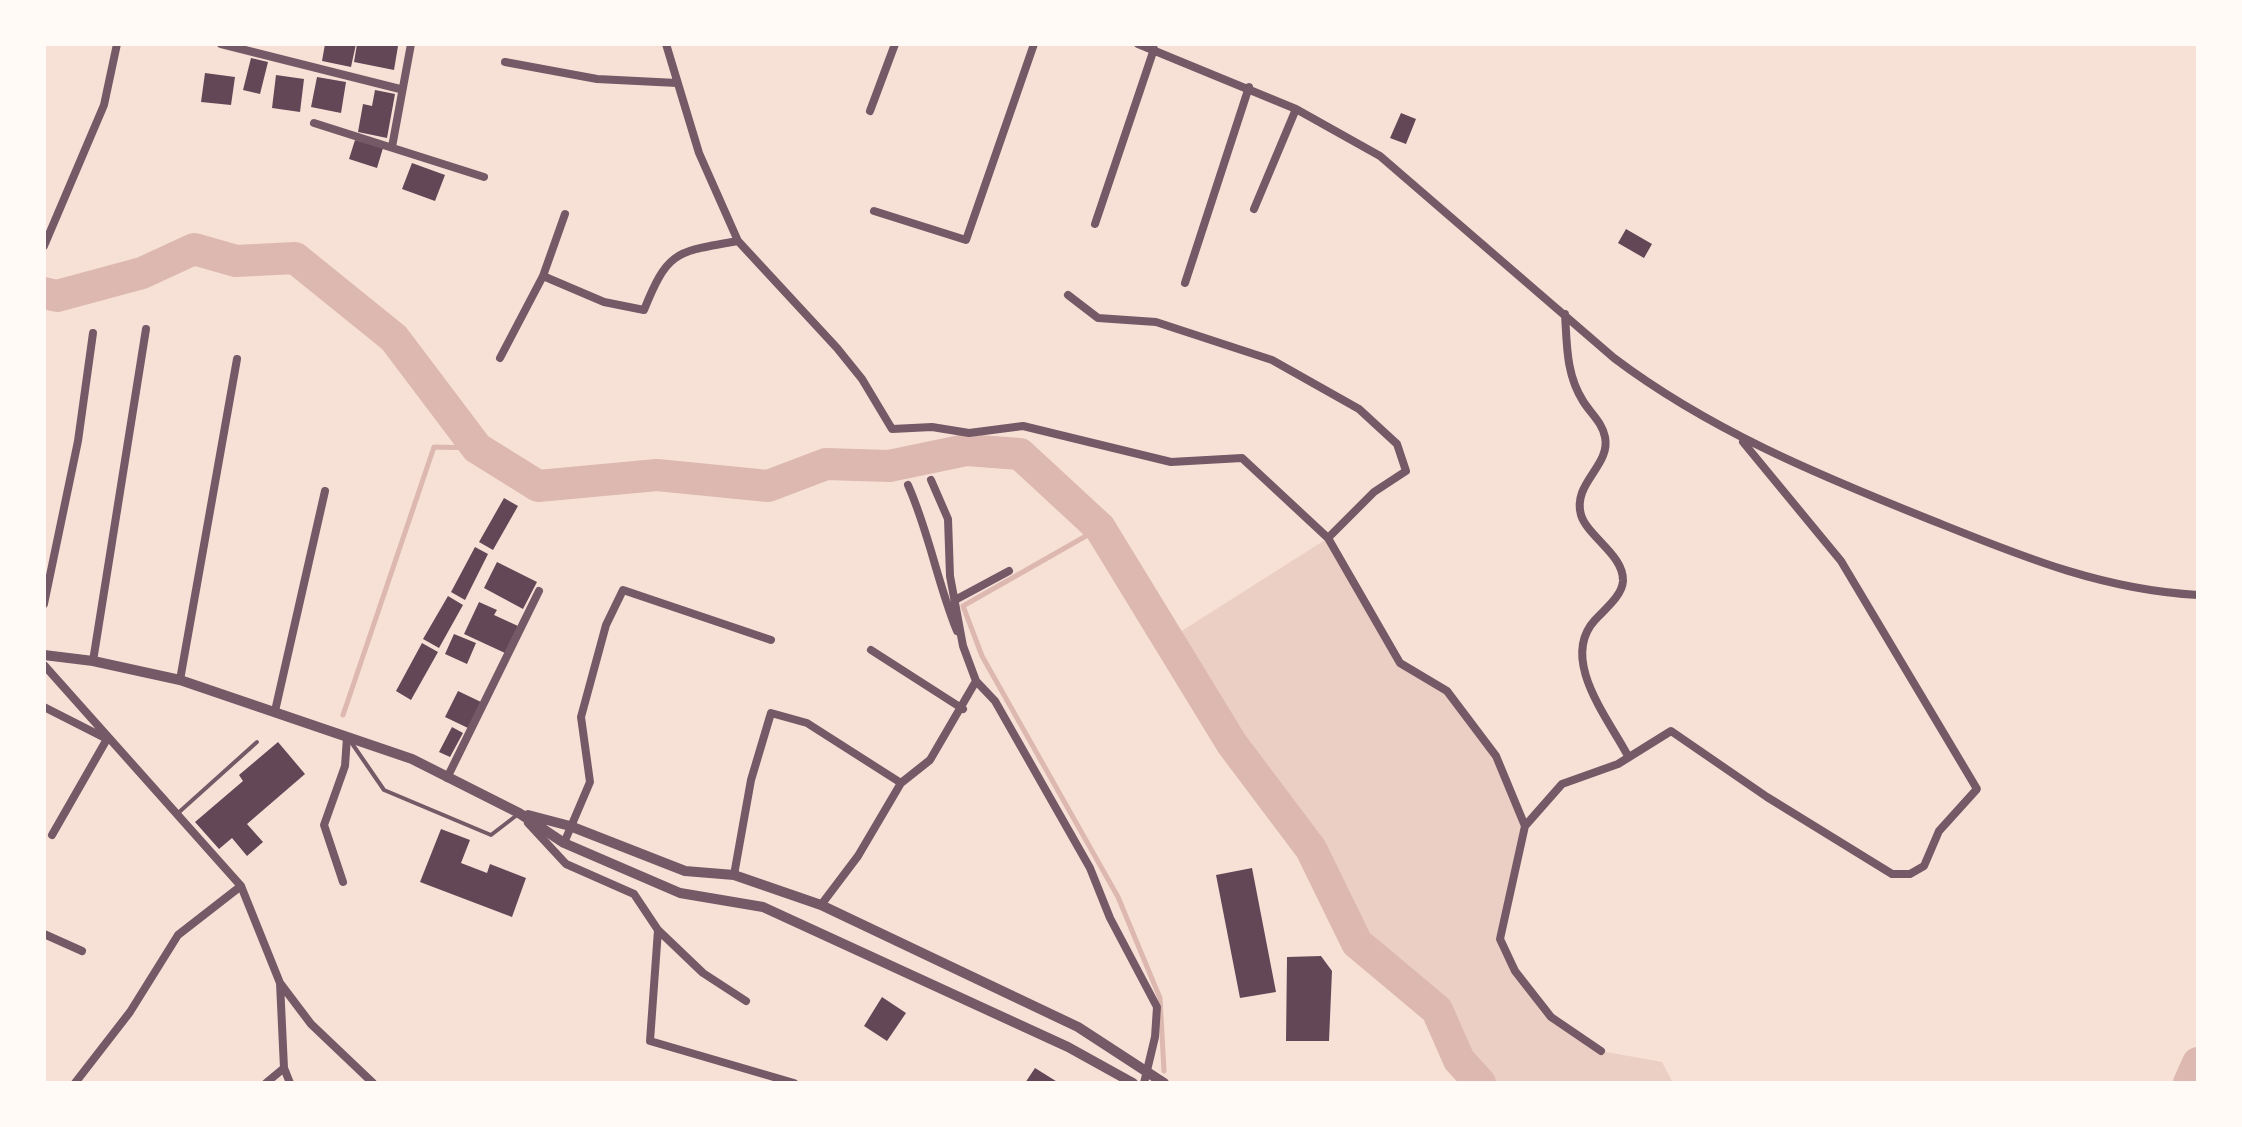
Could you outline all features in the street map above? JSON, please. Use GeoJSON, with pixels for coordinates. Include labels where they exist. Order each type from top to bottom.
{"type":"FeatureCollection","features":[{"type":"Feature","properties":{"kind":"street"},"geometry":{"type":"LineString","coordinates":[[44,246],[104,105],[117,44]]}},
{"type":"Feature","properties":{"kind":"street"},"geometry":{"type":"LineString","coordinates":[[221,44],[400,89]]}},
{"type":"Feature","properties":{"kind":"street"},"geometry":{"type":"LineString","coordinates":[[392,147],[400,89],[411,44]]}},
{"type":"Feature","properties":{"kind":"street"},"geometry":{"type":"LineString","coordinates":[[666,44],[699,153],[738,241],[837,348],[892,429],[932,427],[969,433],[1023,426],[1171,462],[1242,458],[1328,538],[1400,663],[1447,691],[1496,756],[1525,826]]}},
{"type":"Feature","properties":{"kind":"street"},"geometry":{"type":"LineString","coordinates":[[870,111],[895,44]]}},
{"type":"Feature","properties":{"kind":"street"},"geometry":{"type":"LineString","coordinates":[[874,211],[966,240],[1034,44]]}},
{"type":"Feature","properties":{"kind":"street"},"geometry":{"type":"LineString","coordinates":[[1138,44],[1249,87],[1296,109],[1380,156],[1654,388],[1740,438],[2052,568],[2138,590],[2198,595]]}},
{"type":"Feature","properties":{"kind":"street"},"geometry":{"type":"LineString","coordinates":[[1095,224],[1154,49]]}},
{"type":"Feature","properties":{"kind":"street"},"geometry":{"type":"LineString","coordinates":[[505,62],[597,79],[677,83]]}},
{"type":"Feature","properties":{"kind":"street"},"geometry":{"type":"LineString","coordinates":[[1185,283],[1249,87]]}},
{"type":"Feature","properties":{"kind":"street"},"geometry":{"type":"LineString","coordinates":[[1254,209],[1296,109]]}},
{"type":"Feature","properties":{"kind":"street"},"geometry":{"type":"LineString","coordinates":[[314,123],[484,177]]}},
{"type":"Feature","properties":{"kind":"street"},"geometry":{"type":"LineString","coordinates":[[500,358],[543,276],[565,214]]}},
{"type":"Feature","properties":{"kind":"street"},"geometry":{"type":"LineString","coordinates":[[543,276],[604,302],[644,310],[658,275],[676,254],[738,241]]}},
{"type":"Feature","properties":{"kind":"street"},"geometry":{"type":"LineString","coordinates":[[1068,295],[1098,318],[1156,322],[1272,360],[1359,409],[1397,444],[1406,471],[1374,492],[1328,538]]}},
{"type":"Feature","properties":{"kind":"street"},"geometry":{"type":"LineString","coordinates":[[1565,314],[1568,367],[1582,400],[1600,422],[1605,437],[1606,452],[1584,484],[1578,502],[1582,519],[1619,566],[1623,580],[1618,595],[1590,625],[1579,648],[1583,668],[1628,756]]}},
{"type":"Feature","properties":{"kind":"street"},"geometry":{"type":"LineString","coordinates":[[93,661],[146,329]]}},
{"type":"Feature","properties":{"kind":"street"},"geometry":{"type":"LineString","coordinates":[[44,604],[78,441],[93,333]]}},
{"type":"Feature","properties":{"kind":"street"},"geometry":{"type":"LineString","coordinates":[[180,680],[237,359]]}},
{"type":"Feature","properties":{"kind":"street"},"geometry":{"type":"LineString","coordinates":[[1601,1051],[1551,1017],[1515,971],[1500,939],[1525,826],[1562,784],[1618,764],[1671,731],[1767,797],[1892,874],[1910,874],[1924,866],[1939,831],[1977,789],[1841,561],[1740,438]]}},
{"type":"Feature","properties":{"kind":"street"},"geometry":{"type":"LineString","coordinates":[[931,480],[948,519],[950,576],[963,646]]}},
{"type":"Feature","properties":{"kind":"street"},"geometry":{"type":"LineString","coordinates":[[908,485],[925,524],[944,597],[976,681],[995,701],[1090,868],[1129,956],[1149,986],[1157,1007],[1144,1083]]}},
{"type":"Feature","properties":{"kind":"street"},"geometry":{"type":"LineString","coordinates":[[275,711],[325,491]]}},
{"type":"Feature","properties":{"kind":"street"},"geometry":{"type":"LineString","coordinates":[[955,600],[1009,571]]}},
{"type":"Feature","properties":{"kind":"street"},"geometry":{"type":"LineString","coordinates":[[564,843],[590,782],[581,717],[606,625],[623,590],[771,640]]}},
{"type":"Feature","properties":{"kind":"street"},"geometry":{"type":"LineString","coordinates":[[447,778],[539,591]]}},
{"type":"Feature","properties":{"kind":"street"},"geometry":{"type":"LineString","coordinates":[[871,650],[963,709]]}},
{"type":"Feature","properties":{"kind":"street"},"geometry":{"type":"LineString","coordinates":[[44,655],[93,661],[180,680],[412,759],[519,813],[564,843],[680,893],[763,907],[1068,1047],[1133,1083]]}},
{"type":"Feature","properties":{"kind":"street"},"geometry":{"type":"LineString","coordinates":[[44,665],[241,886],[280,983],[311,1024],[373,1083]]}},
{"type":"Feature","properties":{"kind":"street"},"geometry":{"type":"LineString","coordinates":[[821,905],[858,856],[901,783],[930,760],[963,709],[976,681]]}},
{"type":"Feature","properties":{"kind":"street"},"geometry":{"type":"LineString","coordinates":[[44,707],[107,739]]}},
{"type":"Feature","properties":{"kind":"street"},"geometry":{"type":"LineString","coordinates":[[734,875],[751,780],[771,713],[807,723],[901,783]]}},
{"type":"Feature","properties":{"kind":"street"},"geometry":{"type":"LineString","coordinates":[[343,882],[324,825],[345,766],[347,737]]}},
{"type":"Feature","properties":{"kind":"street"},"geometry":{"type":"LineString","coordinates":[[52,835],[107,739]]}},
{"type":"Feature","properties":{"kind":"street"},"geometry":{"type":"LineString","coordinates":[[519,813],[570,826],[685,871],[734,875],[821,905],[1078,1027],[1164,1083]]}},
{"type":"Feature","properties":{"kind":"street"},"geometry":{"type":"LineString","coordinates":[[519,813],[566,864],[634,894],[658,930],[703,973],[746,1001]]}},
{"type":"Feature","properties":{"kind":"street"},"geometry":{"type":"LineString","coordinates":[[75,1083],[130,1012],[178,935],[241,886]]}},
{"type":"Feature","properties":{"kind":"street"},"geometry":{"type":"LineString","coordinates":[[658,930],[650,1041],[794,1083]]}},
{"type":"Feature","properties":{"kind":"street"},"geometry":{"type":"LineString","coordinates":[[44,934],[82,951]]}},
{"type":"Feature","properties":{"kind":"street"},"geometry":{"type":"LineString","coordinates":[[280,983],[284,1068],[290,1083]]}},
{"type":"Feature","properties":{"kind":"street"},"geometry":{"type":"LineString","coordinates":[[266,1083],[284,1068]]}},
{"type":"Feature","properties":{"kind":"lane"},"geometry":{"type":"LineString","coordinates":[[347,737],[384,790],[491,835],[519,813]]}},
{"type":"Feature","properties":{"kind":"lane"},"geometry":{"type":"LineString","coordinates":[[177,814],[257,742]]}},
{"type":"Feature","properties":{"kind":"shaded area"},"geometry":{"type":"Polygon","coordinates":[[[1328,538],[1400,662],[1447,691],[1496,756],[1525,826],[1500,939],[1515,971],[1551,1017],[1601,1051],[1662,1062],[1673,1083],[1480,1083],[1459,1060],[1437,1010],[1357,943],[1311,849],[1232,744],[1169,639],[1328,538]]]}},
{"type":"Feature","properties":{"kind":"building"},"geometry":{"type":"Polygon","coordinates":[[[325,44],[356,44],[351,67],[322,61],[325,44]]]}},
{"type":"Feature","properties":{"kind":"building"},"geometry":{"type":"Polygon","coordinates":[[[357,44],[398,46],[394,70],[354,62],[357,44]]]}},
{"type":"Feature","properties":{"kind":"building"},"geometry":{"type":"Polygon","coordinates":[[[251,58],[268,62],[260,94],[243,90],[251,58]]]}},
{"type":"Feature","properties":{"kind":"building"},"geometry":{"type":"Polygon","coordinates":[[[205,73],[235,77],[231,105],[201,102],[205,73]]]}},
{"type":"Feature","properties":{"kind":"building"},"geometry":{"type":"Polygon","coordinates":[[[276,75],[304,79],[300,112],[272,108],[276,75]]]}},
{"type":"Feature","properties":{"kind":"building"},"geometry":{"type":"Polygon","coordinates":[[[317,77],[346,82],[341,113],[311,107],[317,77]]]}},
{"type":"Feature","properties":{"kind":"building"},"geometry":{"type":"Polygon","coordinates":[[[375,90],[395,94],[387,138],[358,132],[363,104],[372,106],[375,90]]]}},
{"type":"Feature","properties":{"kind":"building"},"geometry":{"type":"Polygon","coordinates":[[[1401,113],[1416,119],[1406,144],[1390,138],[1401,113]]]}},
{"type":"Feature","properties":{"kind":"building"},"geometry":{"type":"Polygon","coordinates":[[[355,140],[383,148],[377,168],[349,159],[355,140]]]}},
{"type":"Feature","properties":{"kind":"building"},"geometry":{"type":"Polygon","coordinates":[[[412,163],[445,175],[435,201],[402,189],[412,163]]]}},
{"type":"Feature","properties":{"kind":"building"},"geometry":{"type":"Polygon","coordinates":[[[1626,229],[1652,244],[1644,258],[1618,243],[1626,229]]]}},
{"type":"Feature","properties":{"kind":"building"},"geometry":{"type":"Polygon","coordinates":[[[504,498],[518,506],[493,550],[479,542],[504,498]]]}},
{"type":"Feature","properties":{"kind":"building"},"geometry":{"type":"Polygon","coordinates":[[[475,547],[488,554],[465,600],[451,592],[475,547]]]}},
{"type":"Feature","properties":{"kind":"building"},"geometry":{"type":"Polygon","coordinates":[[[497,562],[537,582],[523,609],[484,588],[497,562]]]}},
{"type":"Feature","properties":{"kind":"building"},"geometry":{"type":"Polygon","coordinates":[[[448,596],[463,605],[439,648],[423,639],[448,596]]]}},
{"type":"Feature","properties":{"kind":"building"},"geometry":{"type":"Polygon","coordinates":[[[479,602],[497,610],[494,615],[518,626],[505,653],[464,634],[479,602]]]}},
{"type":"Feature","properties":{"kind":"building"},"geometry":{"type":"Polygon","coordinates":[[[454,634],[476,643],[467,664],[445,654],[454,634]]]}},
{"type":"Feature","properties":{"kind":"building"},"geometry":{"type":"Polygon","coordinates":[[[422,643],[438,652],[411,700],[396,691],[422,643]]]}},
{"type":"Feature","properties":{"kind":"building"},"geometry":{"type":"Polygon","coordinates":[[[458,691],[481,702],[468,728],[445,717],[458,691]]]}},
{"type":"Feature","properties":{"kind":"building"},"geometry":{"type":"Polygon","coordinates":[[[452,727],[463,733],[450,757],[439,752],[452,727]]]}},
{"type":"Feature","properties":{"kind":"building"},"geometry":{"type":"Polygon","coordinates":[[[278,742],[305,774],[247,824],[263,842],[247,856],[232,838],[219,849],[195,822],[243,781],[239,775],[278,742]]]}},
{"type":"Feature","properties":{"kind":"building"},"geometry":{"type":"Polygon","coordinates":[[[441,829],[470,840],[461,863],[487,873],[490,864],[526,878],[512,917],[420,882],[441,829]]]}},
{"type":"Feature","properties":{"kind":"building"},"geometry":{"type":"Polygon","coordinates":[[[1252,868],[1276,992],[1240,998],[1216,875],[1252,868]]]}},
{"type":"Feature","properties":{"kind":"building"},"geometry":{"type":"Polygon","coordinates":[[[1321,956],[1332,971],[1329,1041],[1286,1041],[1287,957],[1321,956]]]}},
{"type":"Feature","properties":{"kind":"building"},"geometry":{"type":"Polygon","coordinates":[[[882,997],[906,1013],[887,1041],[864,1026],[882,997]]]}},
{"type":"Feature","properties":{"kind":"building"},"geometry":{"type":"Polygon","coordinates":[[[1035,1068],[1059,1083],[1025,1083],[1035,1068]]]}},
{"type":"Feature","properties":{"kind":"waterway"},"geometry":{"type":"LineString","coordinates":[[44,293],[57,296],[142,273],[194,249],[236,261],[295,258],[394,338],[477,448],[538,486],[657,475],[768,486],[826,464],[889,466],[966,450],[1020,454],[1100,528],[1232,744],[1311,849],[1357,943],[1437,1010],[1459,1060],[1480,1083]]}},
{"type":"Feature","properties":{"kind":"waterway"},"geometry":{"type":"LineString","coordinates":[[343,715],[434,447],[477,448]]}},
{"type":"Feature","properties":{"kind":"waterway"},"geometry":{"type":"LineString","coordinates":[[1100,528],[963,606],[982,656],[1118,897],[1160,998],[1164,1071]]}},
{"type":"Feature","properties":{"kind":"waterway"},"geometry":{"type":"LineString","coordinates":[[2189,1083],[2198,1063]]}}]}
